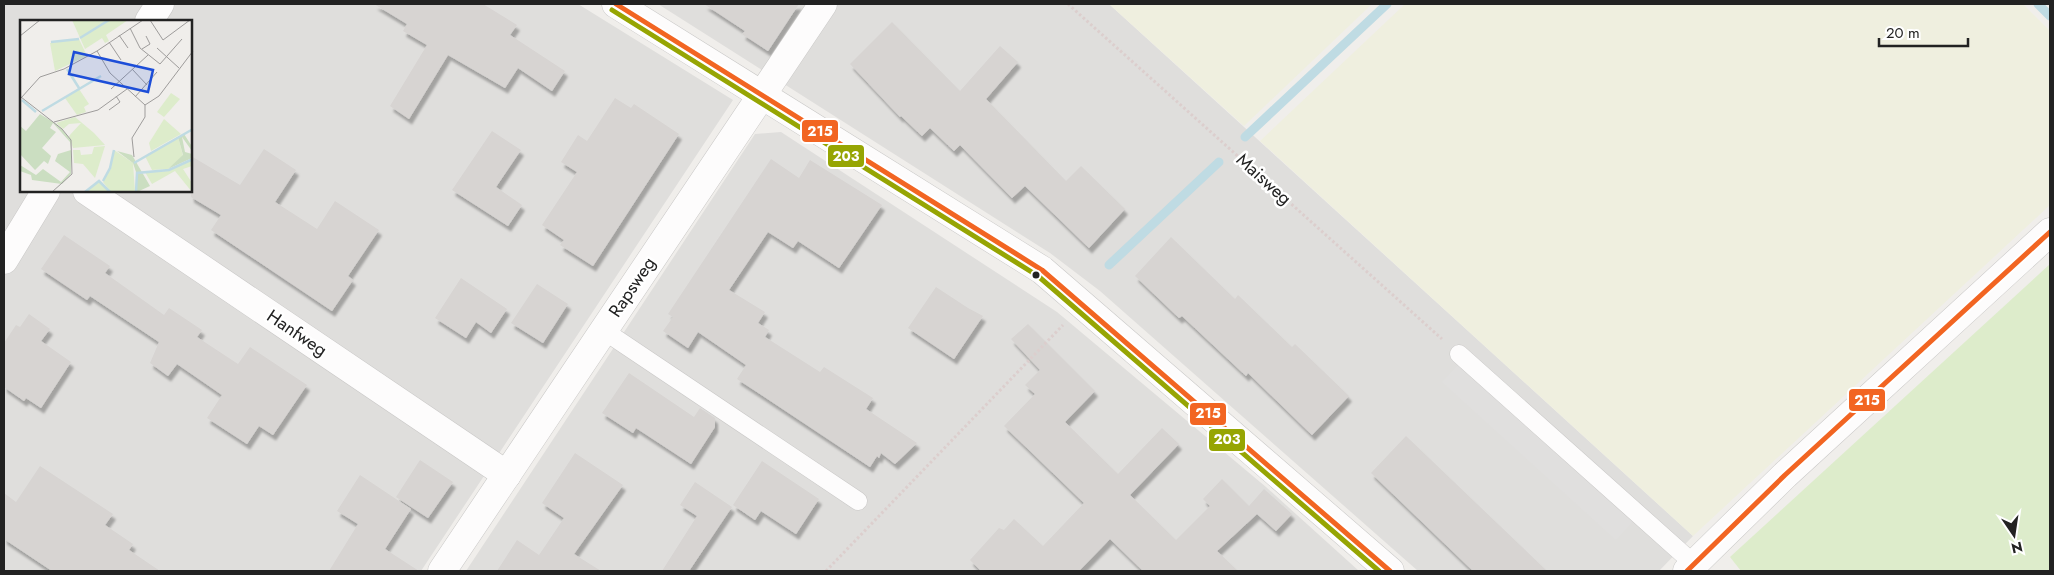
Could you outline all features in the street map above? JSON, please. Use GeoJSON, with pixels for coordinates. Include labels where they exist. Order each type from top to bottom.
{"type":"FeatureCollection","features":[{"type":"Feature","properties":{"kind":"street"},"geometry":{"type":"LineString","coordinates":[[150,20],[160,4]]}},
{"type":"Feature","properties":{"kind":"street"},"geometry":{"type":"LineString","coordinates":[[616,4],[1042,270],[1390,571]]}},
{"type":"Feature","properties":{"kind":"street","name":"Rapsweg"},"geometry":{"type":"LineString","coordinates":[[442,571],[602,330],[823,4]]}},
{"type":"Feature","properties":{"kind":"street"},"geometry":{"type":"LineString","coordinates":[[4,260],[45,192]]}},
{"type":"Feature","properties":{"kind":"street","name":"Hanfweg"},"geometry":{"type":"LineString","coordinates":[[88,192],[507,475]]}},
{"type":"Feature","properties":{"kind":"street"},"geometry":{"type":"LineString","coordinates":[[1691,568],[1785,475],[2050,232]]}},
{"type":"Feature","properties":{"kind":"lane"},"geometry":{"type":"LineString","coordinates":[[602,330],[858,502]]}},
{"type":"Feature","properties":{"kind":"lane"},"geometry":{"type":"LineString","coordinates":[[1460,354],[1691,568]]}},
{"type":"Feature","properties":{"kind":"path","name":"Maisweg"},"geometry":{"type":"LineString","coordinates":[[1068,4],[1460,354]]}},
{"type":"Feature","properties":{"kind":"path"},"geometry":{"type":"LineString","coordinates":[[826,571],[1082,305]]}},
{"type":"Feature","properties":{"kind":"shaded area"},"geometry":{"type":"Polygon","coordinates":[[[4,4],[578,4],[733,100],[421,571],[4,571],[4,4]]]}},
{"type":"Feature","properties":{"kind":"shaded area"},"geometry":{"type":"Polygon","coordinates":[[[658,4],[1109,4],[1693,536],[1659,571],[1418,571],[1100,291],[1050,253],[658,4]]]}},
{"type":"Feature","properties":{"kind":"shaded area"},"geometry":{"type":"Polygon","coordinates":[[[781,132],[1057,312],[1266,487],[1359,571],[466,571],[755,134],[781,132]]]}},
{"type":"Feature","properties":{"kind":"shaded area"},"geometry":{"type":"Polygon","coordinates":[[[1462,361],[1635,519],[1616,540],[1442,382],[1462,361]]]}},
{"type":"Feature","properties":{"kind":"green space"},"geometry":{"type":"Polygon","coordinates":[[[1109,4],[1372,4],[1244,126],[1109,4]]]}},
{"type":"Feature","properties":{"kind":"green space"},"geometry":{"type":"Polygon","coordinates":[[[1405,4],[2023,4],[2050,31],[2050,205],[1693,536],[1260,141],[1405,4]]]}},
{"type":"Feature","properties":{"kind":"green space"},"geometry":{"type":"Polygon","coordinates":[[[2050,264],[2050,571],[1741,571],[1730,557],[2050,264]]]}},
{"type":"Feature","properties":{"kind":"building"},"geometry":{"type":"Polygon","coordinates":[[[374,4],[483,4],[517,25],[510,35],[565,71],[552,91],[518,68],[505,88],[448,55],[409,119],[390,106],[427,45],[403,31],[407,24],[374,4]]]}},
{"type":"Feature","properties":{"kind":"building"},"geometry":{"type":"Polygon","coordinates":[[[704,4],[799,4],[768,51],[742,34],[745,31],[704,4]]]}},
{"type":"Feature","properties":{"kind":"building"},"geometry":{"type":"Polygon","coordinates":[[[892,22],[960,91],[1000,46],[1018,62],[986,99],[1066,181],[1081,166],[1125,209],[1089,248],[1025,186],[1012,198],[960,145],[954,151],[930,128],[922,136],[900,117],[850,64],[892,22]]]}},
{"type":"Feature","properties":{"kind":"building"},"geometry":{"type":"Polygon","coordinates":[[[615,98],[631,108],[634,104],[679,134],[593,266],[560,245],[564,240],[542,225],[577,172],[561,162],[578,135],[587,141],[615,98]]]}},
{"type":"Feature","properties":{"kind":"building"},"geometry":{"type":"Polygon","coordinates":[[[492,131],[521,150],[496,187],[522,205],[508,226],[452,190],[492,131]]]}},
{"type":"Feature","properties":{"kind":"building"},"geometry":{"type":"Polygon","coordinates":[[[264,149],[296,170],[275,202],[317,229],[335,201],[379,230],[348,276],[353,280],[332,311],[211,230],[221,215],[191,197],[192,157],[240,185],[264,149]]]}},
{"type":"Feature","properties":{"kind":"building"},"geometry":{"type":"Polygon","coordinates":[[[771,159],[799,178],[810,160],[882,205],[839,268],[798,241],[793,248],[768,232],[729,290],[765,312],[758,323],[769,330],[765,337],[820,372],[824,367],[873,398],[866,409],[917,443],[895,464],[881,453],[879,458],[877,456],[870,467],[737,379],[746,365],[698,332],[688,348],[663,331],[673,317],[668,314],[771,159]]]}},
{"type":"Feature","properties":{"kind":"building"},"geometry":{"type":"Polygon","coordinates":[[[64,235],[110,266],[105,273],[164,315],[169,308],[202,330],[197,337],[238,364],[250,347],[307,385],[273,435],[259,426],[247,444],[207,418],[222,395],[177,364],[168,376],[150,363],[159,342],[90,296],[87,300],[41,269],[64,235]]]}},
{"type":"Feature","properties":{"kind":"building"},"geometry":{"type":"Polygon","coordinates":[[[1171,237],[1235,299],[1238,295],[1292,347],[1295,344],[1349,396],[1312,435],[1248,373],[1246,376],[1182,316],[1179,318],[1135,276],[1171,237]]]}},
{"type":"Feature","properties":{"kind":"building"},"geometry":{"type":"Polygon","coordinates":[[[461,278],[507,309],[491,333],[476,322],[466,338],[435,318],[461,278]]]}},
{"type":"Feature","properties":{"kind":"building"},"geometry":{"type":"Polygon","coordinates":[[[537,284],[568,304],[543,343],[511,323],[537,284]]]}},
{"type":"Feature","properties":{"kind":"building"},"geometry":{"type":"Polygon","coordinates":[[[936,287],[983,316],[954,359],[908,328],[936,287]]]}},
{"type":"Feature","properties":{"kind":"building"},"geometry":{"type":"Polygon","coordinates":[[[29,314],[50,329],[41,341],[71,362],[41,408],[26,398],[24,401],[4,387],[4,343],[16,325],[20,327],[29,314]]]}},
{"type":"Feature","properties":{"kind":"building"},"geometry":{"type":"Polygon","coordinates":[[[1028,324],[1095,391],[1065,422],[1118,474],[1162,428],[1179,444],[1130,495],[1176,540],[1210,506],[1203,499],[1222,479],[1249,506],[1264,489],[1292,514],[1276,531],[1257,514],[1217,551],[1238,571],[1143,571],[1110,539],[1079,571],[981,571],[970,560],[999,528],[1004,530],[1014,519],[1043,546],[1084,503],[1004,426],[1035,394],[1025,385],[1040,370],[1011,339],[1028,324]]]}},
{"type":"Feature","properties":{"kind":"building"},"geometry":{"type":"Polygon","coordinates":[[[629,373],[694,417],[700,408],[715,418],[715,427],[691,464],[636,428],[633,433],[602,413],[629,373]]]}},
{"type":"Feature","properties":{"kind":"building"},"geometry":{"type":"Polygon","coordinates":[[[1406,436],[1547,571],[1473,571],[1371,473],[1406,436]]]}},
{"type":"Feature","properties":{"kind":"building"},"geometry":{"type":"Polygon","coordinates":[[[575,453],[623,485],[574,554],[601,571],[497,571],[517,540],[539,555],[564,518],[542,503],[575,453]]]}},
{"type":"Feature","properties":{"kind":"building"},"geometry":{"type":"Polygon","coordinates":[[[420,460],[453,482],[428,518],[396,497],[420,460]]]}},
{"type":"Feature","properties":{"kind":"building"},"geometry":{"type":"Polygon","coordinates":[[[762,461],[819,499],[796,534],[761,511],[755,520],[733,505],[762,461]]]}},
{"type":"Feature","properties":{"kind":"building"},"geometry":{"type":"Polygon","coordinates":[[[40,466],[113,514],[105,525],[133,544],[129,550],[160,571],[52,571],[4,539],[4,493],[16,502],[40,466]]]}},
{"type":"Feature","properties":{"kind":"building"},"geometry":{"type":"Polygon","coordinates":[[[360,475],[411,509],[385,549],[419,571],[329,571],[358,524],[337,511],[360,475]]]}},
{"type":"Feature","properties":{"kind":"building"},"geometry":{"type":"Polygon","coordinates":[[[695,482],[732,507],[689,571],[662,571],[697,516],[680,505],[695,482]]]}},
{"type":"Feature","properties":{"kind":"waterway"},"geometry":{"type":"LineString","coordinates":[[1245,137],[1387,4]]}},
{"type":"Feature","properties":{"kind":"waterway"},"geometry":{"type":"LineString","coordinates":[[2038,4],[2050,16]]}},
{"type":"Feature","properties":{"kind":"waterway"},"geometry":{"type":"LineString","coordinates":[[1109,265],[1219,162]]}},
{"type":"Feature","properties":{"kind":"transit line","name":"215"},"geometry":{"type":"LineString","coordinates":[[616,4],[1042,270],[1390,571]]}},
{"type":"Feature","properties":{"kind":"transit line","name":"203"},"geometry":{"type":"LineString","coordinates":[[612,10],[1038,276],[1379,571]]}},
{"type":"Feature","properties":{"kind":"transit line","name":"215"},"geometry":{"type":"LineString","coordinates":[[1687,571],[1785,475],[2050,232]]}}]}
